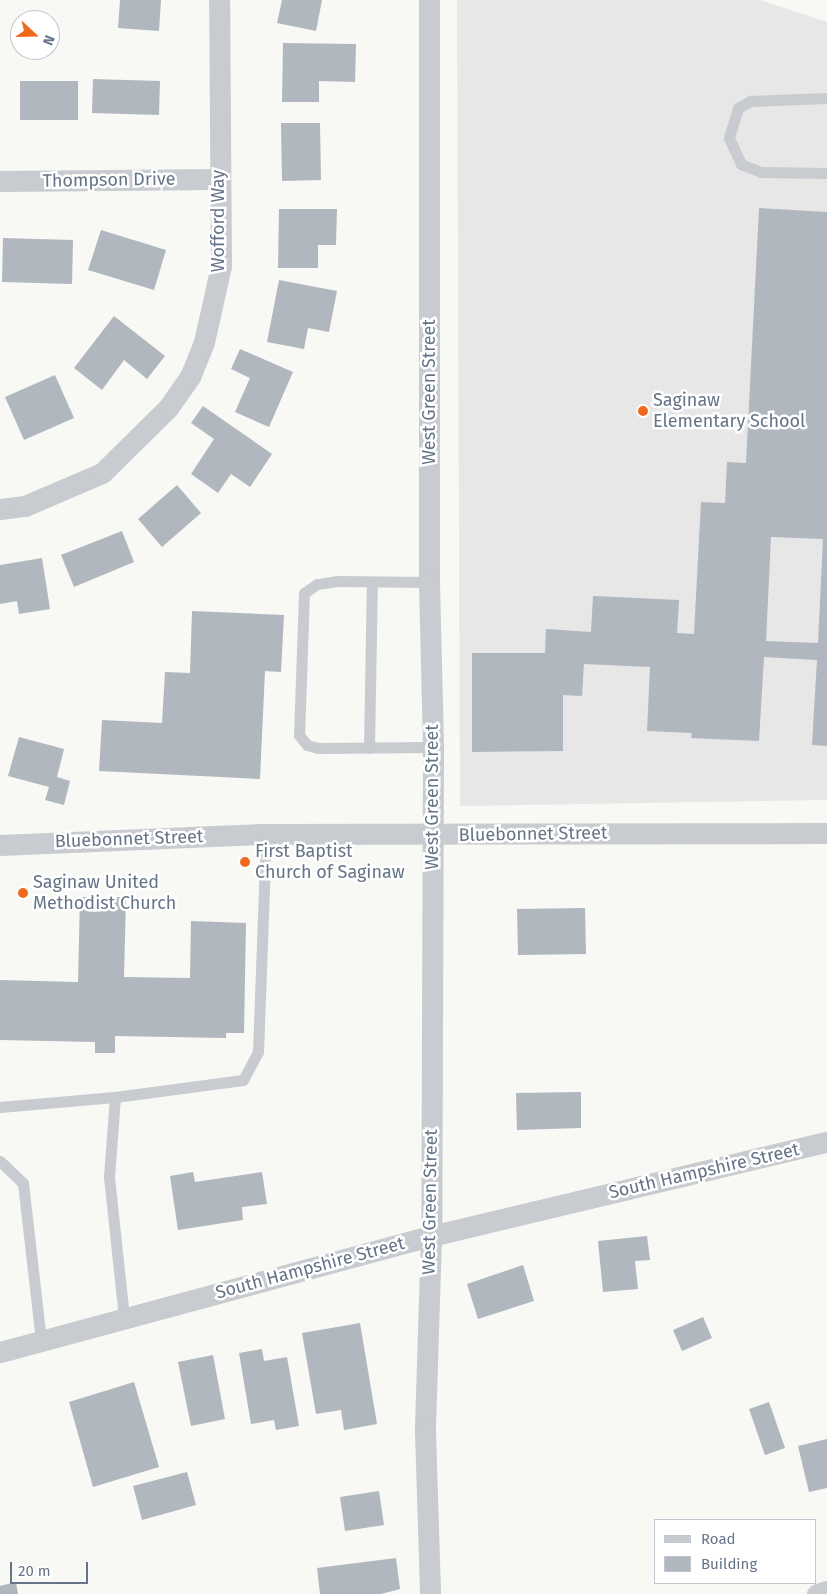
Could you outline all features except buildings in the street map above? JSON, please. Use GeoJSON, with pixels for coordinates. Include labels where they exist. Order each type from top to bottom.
{"type":"FeatureCollection","features":[{"type":"Feature","properties":{"kind":"street","name":"Wofford Way"},"geometry":{"type":"LineString","coordinates":[[0,509],[25,506],[102,473],[155,422],[190,377],[204,342],[220,266],[218,180],[219,0]]}},
{"type":"Feature","properties":{"kind":"street","name":"West Green Street"},"geometry":{"type":"LineString","coordinates":[[429,0],[429,582],[433,747],[431,1236],[426,1432],[430,1594]]}},
{"type":"Feature","properties":{"kind":"street","name":"Thompson Drive"},"geometry":{"type":"LineString","coordinates":[[0,181],[218,180]]}},
{"type":"Feature","properties":{"kind":"street","name":"Bluebonnet Street"},"geometry":{"type":"LineString","coordinates":[[0,845],[266,834],[827,833]]}},
{"type":"Feature","properties":{"kind":"street","name":"South Hampshire Street"},"geometry":{"type":"LineString","coordinates":[[0,1352],[124,1317],[431,1236],[827,1142]]}},
{"type":"Feature","properties":{"kind":"lane"},"geometry":{"type":"LineString","coordinates":[[827,98],[750,101],[738,108],[728,138],[741,164],[761,172],[827,173]]}},
{"type":"Feature","properties":{"kind":"lane"},"geometry":{"type":"LineString","coordinates":[[369,748],[372,582]]}},
{"type":"Feature","properties":{"kind":"lane"},"geometry":{"type":"LineString","coordinates":[[429,582],[317,584],[304,593],[299,735],[307,745],[318,748],[433,747]]}},
{"type":"Feature","properties":{"kind":"lane"},"geometry":{"type":"LineString","coordinates":[[0,1108],[243,1080],[258,1052],[266,834]]}},
{"type":"Feature","properties":{"kind":"lane"},"geometry":{"type":"LineString","coordinates":[[115,1096],[108,1177],[124,1317]]}},
{"type":"Feature","properties":{"kind":"lane"},"geometry":{"type":"LineString","coordinates":[[0,1161],[22,1182],[41,1341]]}},
{"type":"Feature","properties":{"kind":"shaded area","name":"Saginaw Elementary School"},"geometry":{"type":"Polygon","coordinates":[[[457,0],[760,0],[827,22],[827,800],[460,806],[457,0]]]}},
{"type":"Feature","properties":{"kind":"place","name":"Saginaw Elementary School"},"geometry":{"type":"Point","coordinates":[643,411]}},
{"type":"Feature","properties":{"kind":"place","name":"First Baptist Church of Saginaw"},"geometry":{"type":"Point","coordinates":[245,862]}},
{"type":"Feature","properties":{"kind":"place","name":"Saginaw United Methodist Church"},"geometry":{"type":"Point","coordinates":[23,893]}}]}
